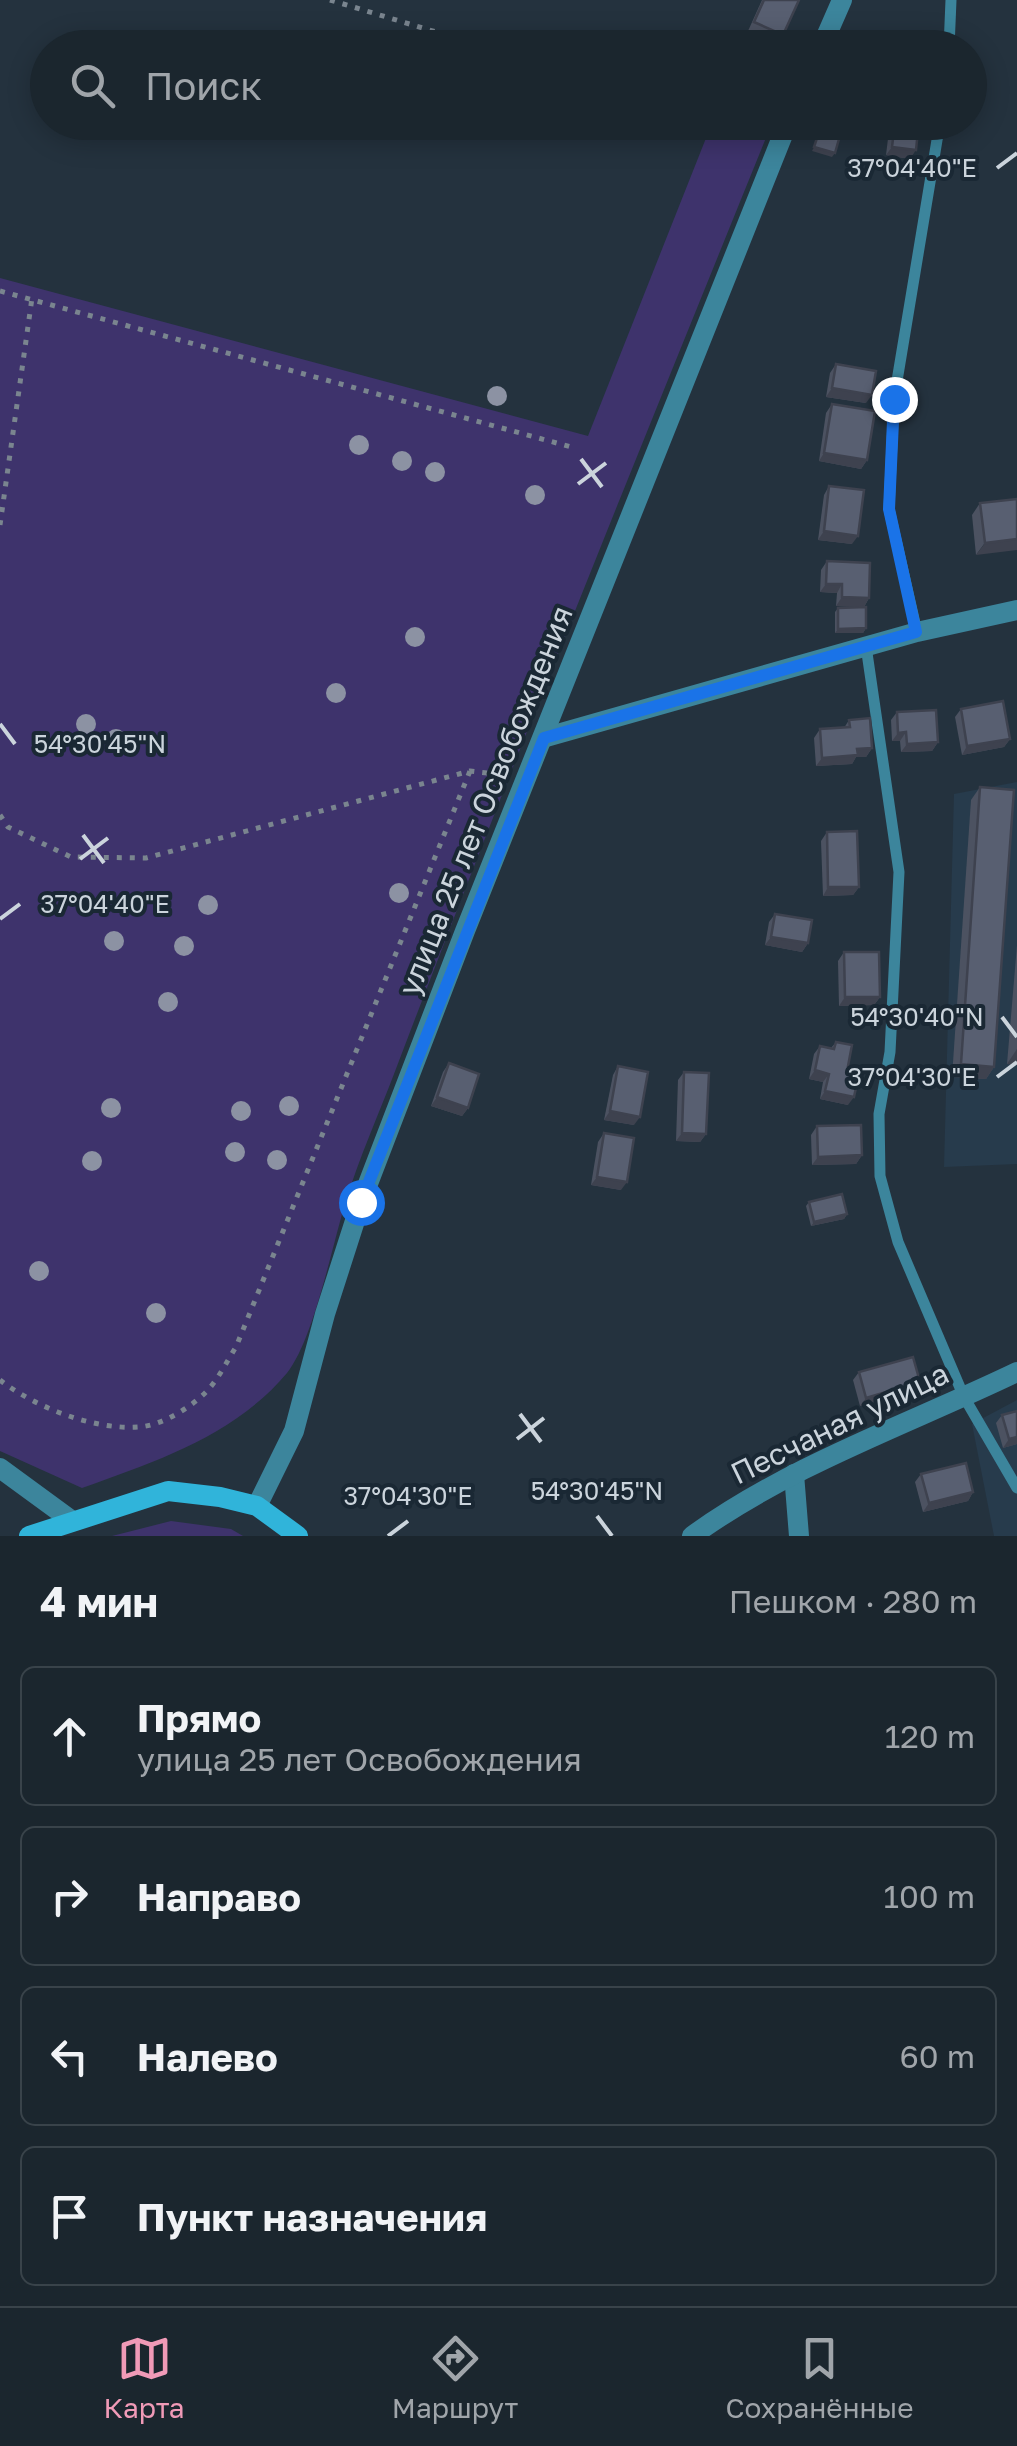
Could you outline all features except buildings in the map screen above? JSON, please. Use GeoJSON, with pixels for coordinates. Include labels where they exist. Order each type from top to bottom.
{"type":"FeatureCollection","features":[{"type":"Feature","properties":{"kind":"main road"},"geometry":{"type":"LineString","coordinates":[[30,1536],[168,1492],[220,1496],[256,1506],[298,1536]]}},
{"type":"Feature","properties":{"kind":"street"},"geometry":{"type":"LineString","coordinates":[[829,30],[842,0]]}},
{"type":"Feature","properties":{"kind":"street","name":"улица 25 лет Освобождения"},"geometry":{"type":"LineString","coordinates":[[256,1506],[294,1431],[325,1314],[361,1202],[781,140]]}},
{"type":"Feature","properties":{"kind":"street"},"geometry":{"type":"LineString","coordinates":[[544,738],[916,632],[1017,610]]}},
{"type":"Feature","properties":{"kind":"street","name":"Песчаная улица"},"geometry":{"type":"LineString","coordinates":[[692,1536],[794,1474],[1017,1372]]}},
{"type":"Feature","properties":{"kind":"street"},"geometry":{"type":"LineString","coordinates":[[0,1468],[71,1520]]}},
{"type":"Feature","properties":{"kind":"street"},"geometry":{"type":"LineString","coordinates":[[794,1474],[799,1536]]}},
{"type":"Feature","properties":{"kind":"lane"},"geometry":{"type":"LineString","coordinates":[[949,30],[951,0]]}},
{"type":"Feature","properties":{"kind":"lane"},"geometry":{"type":"LineString","coordinates":[[916,632],[889,509],[894,399],[937,140]]}},
{"type":"Feature","properties":{"kind":"lane"},"geometry":{"type":"LineString","coordinates":[[866,646],[899,872],[890,1052],[879,1114],[880,1176],[898,1242],[964,1397],[1017,1488]]}},
{"type":"Feature","properties":{"kind":"path"},"geometry":{"type":"LineString","coordinates":[[330,0],[430,30]]}},
{"type":"Feature","properties":{"kind":"path"},"geometry":{"type":"LineString","coordinates":[[0,291],[574,448]]}},
{"type":"Feature","properties":{"kind":"path"},"geometry":{"type":"LineString","coordinates":[[0,525],[32,298]]}},
{"type":"Feature","properties":{"kind":"path"},"geometry":{"type":"LineString","coordinates":[[0,815],[8,827],[70,858],[146,858],[470,771],[528,778]]}},
{"type":"Feature","properties":{"kind":"path"},"geometry":{"type":"LineString","coordinates":[[0,1380],[18,1394],[90,1422],[140,1427],[172,1416],[206,1392],[236,1346],[470,771]]}},
{"type":"Feature","properties":{"kind":"shaded area"},"geometry":{"type":"Polygon","coordinates":[[[705,140],[765,140],[533,716],[363,1153],[314,1315],[297,1358],[266,1395],[219,1430],[166,1456],[82,1488],[0,1451],[0,278],[588,436],[705,140]]]}},
{"type":"Feature","properties":{"kind":"shaded area"},"geometry":{"type":"Polygon","coordinates":[[[1017,782],[1017,1164],[944,1167],[954,794],[1017,782]]]}},
{"type":"Feature","properties":{"kind":"shaded area"},"geometry":{"type":"Polygon","coordinates":[[[1017,1400],[1017,1536],[994,1536],[972,1424],[1017,1400]]]}},
{"type":"Feature","properties":{"kind":"shaded area"},"geometry":{"type":"Polygon","coordinates":[[[171,1521],[231,1529],[243,1536],[112,1536],[171,1521]]]}},
{"type":"Feature","properties":{"kind":"route"},"geometry":{"type":"LineString","coordinates":[[361,1202],[544,738],[916,632],[889,509],[894,399]]}}]}
